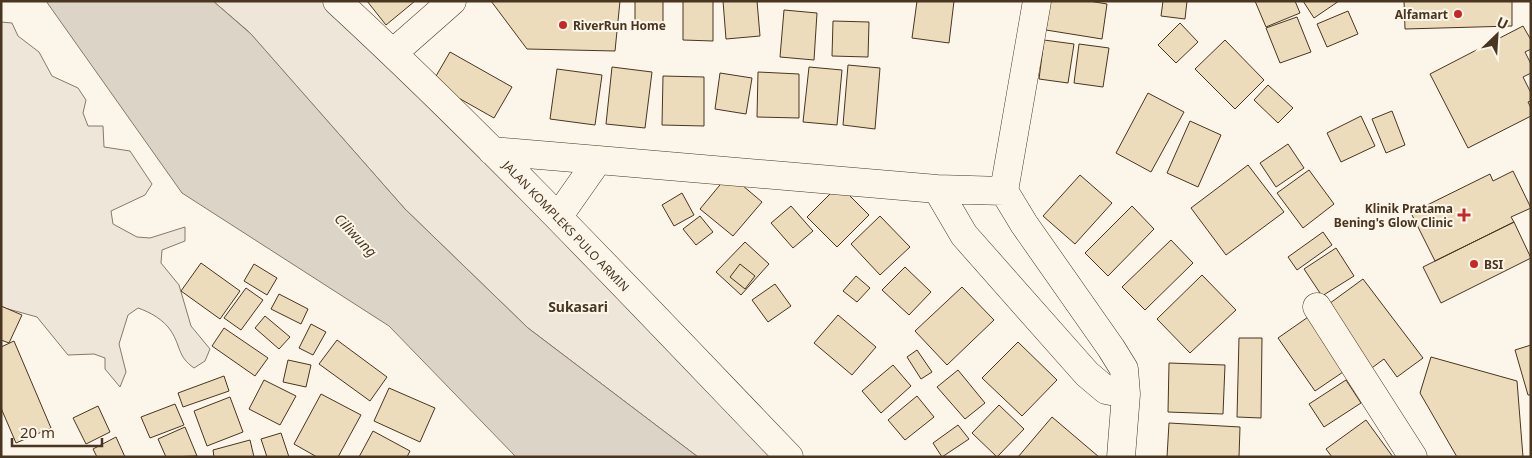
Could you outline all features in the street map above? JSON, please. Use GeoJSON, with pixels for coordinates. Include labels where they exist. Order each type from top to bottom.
{"type":"FeatureCollection","features":[{"type":"Feature","properties":{"kind":"street","name":"JALAN KOMPLEKS PULO ARMIN"},"geometry":{"type":"LineString","coordinates":[[337,1],[393,53],[558,217],[790,457]]}},
{"type":"Feature","properties":{"kind":"street"},"geometry":{"type":"LineString","coordinates":[[393,53],[452,1]]}},
{"type":"Feature","properties":{"kind":"street"},"geometry":{"type":"LineString","coordinates":[[1037,1],[1004,191],[1024,224],[1124,369],[1126,394],[1121,457]]}},
{"type":"Feature","properties":{"kind":"street"},"geometry":{"type":"LineString","coordinates":[[492,151],[937,189],[1004,191]]}},
{"type":"Feature","properties":{"kind":"street"},"geometry":{"type":"LineString","coordinates":[[558,217],[598,160]]}},
{"type":"Feature","properties":{"kind":"street"},"geometry":{"type":"LineString","coordinates":[[937,189],[964,235],[1087,374],[1106,390],[1126,394]]}},
{"type":"Feature","properties":{"kind":"street"},"geometry":{"type":"LineString","coordinates":[[1317,307],[1413,457]]}},
{"type":"Feature","properties":{"kind":"shaded area"},"geometry":{"type":"Polygon","coordinates":[[[213,1],[337,1],[791,457],[698,457],[528,328],[405,209],[248,31],[213,1]]]}},
{"type":"Feature","properties":{"kind":"shaded area"},"geometry":{"type":"Polygon","coordinates":[[[1,22],[12,23],[18,36],[39,52],[52,76],[78,88],[86,100],[83,113],[88,126],[103,126],[104,147],[130,151],[152,184],[145,195],[111,211],[113,224],[137,237],[150,238],[185,227],[185,241],[162,250],[161,263],[179,285],[191,326],[210,349],[205,361],[194,368],[182,355],[174,336],[165,323],[138,308],[128,315],[119,344],[126,372],[120,387],[105,369],[105,358],[94,354],[68,355],[37,317],[1,307],[1,22]]]}},
{"type":"Feature","properties":{"kind":"water","name":"Ciliwung"},"geometry":{"type":"Polygon","coordinates":[[[46,1],[213,1],[251,34],[405,209],[528,328],[698,457],[516,457],[389,326],[182,193],[46,1]]]}},
{"type":"Feature","properties":{"kind":"building"},"geometry":{"type":"Polygon","coordinates":[[[367,1],[415,1],[386,25],[367,1]]]}},
{"type":"Feature","properties":{"kind":"building","name":"RiverRun Home"},"geometry":{"type":"Polygon","coordinates":[[[491,1],[620,1],[615,51],[527,49],[491,1]]]}},
{"type":"Feature","properties":{"kind":"building"},"geometry":{"type":"Polygon","coordinates":[[[635,1],[663,1],[663,25],[635,24],[635,1]]]}},
{"type":"Feature","properties":{"kind":"building"},"geometry":{"type":"Polygon","coordinates":[[[683,1],[713,1],[713,41],[683,40],[683,1]]]}},
{"type":"Feature","properties":{"kind":"building"},"geometry":{"type":"Polygon","coordinates":[[[723,1],[757,1],[760,36],[726,39],[723,1]]]}},
{"type":"Feature","properties":{"kind":"building"},"geometry":{"type":"Polygon","coordinates":[[[917,1],[954,1],[949,43],[912,38],[917,1]]]}},
{"type":"Feature","properties":{"kind":"building"},"geometry":{"type":"Polygon","coordinates":[[[1050,1],[1089,1],[1107,4],[1102,39],[1046,30],[1050,1]]]}},
{"type":"Feature","properties":{"kind":"building"},"geometry":{"type":"Polygon","coordinates":[[[1163,1],[1187,1],[1185,19],[1161,16],[1163,1]]]}},
{"type":"Feature","properties":{"kind":"building"},"geometry":{"type":"Polygon","coordinates":[[[1255,1],[1295,1],[1300,13],[1266,27],[1255,1]]]}},
{"type":"Feature","properties":{"kind":"building"},"geometry":{"type":"Polygon","coordinates":[[[1303,1],[1339,1],[1314,18],[1303,1]]]}},
{"type":"Feature","properties":{"kind":"building","name":"Alfamart"},"geometry":{"type":"Polygon","coordinates":[[[1404,1],[1512,1],[1512,26],[1405,29],[1404,1]]]}},
{"type":"Feature","properties":{"kind":"building"},"geometry":{"type":"Polygon","coordinates":[[[784,10],[817,13],[814,60],[780,57],[784,10]]]}},
{"type":"Feature","properties":{"kind":"building"},"geometry":{"type":"Polygon","coordinates":[[[1348,11],[1358,34],[1327,47],[1317,24],[1348,11]]]}},
{"type":"Feature","properties":{"kind":"building"},"geometry":{"type":"Polygon","coordinates":[[[1297,17],[1311,52],[1280,63],[1266,28],[1297,17]]]}},
{"type":"Feature","properties":{"kind":"building"},"geometry":{"type":"Polygon","coordinates":[[[833,21],[869,22],[868,57],[832,56],[833,21]]]}},
{"type":"Feature","properties":{"kind":"building"},"geometry":{"type":"Polygon","coordinates":[[[1180,23],[1198,42],[1176,63],[1158,45],[1180,23]]]}},
{"type":"Feature","properties":{"kind":"building"},"geometry":{"type":"Polygon","coordinates":[[[1523,26],[1531,40],[1531,49],[1525,52],[1531,64],[1531,73],[1523,77],[1531,93],[1531,101],[1528,102],[1531,108],[1531,116],[1468,148],[1430,74],[1523,26]]]}},
{"type":"Feature","properties":{"kind":"building"},"geometry":{"type":"Polygon","coordinates":[[[1044,40],[1074,44],[1068,83],[1039,79],[1044,40]]]}},
{"type":"Feature","properties":{"kind":"building"},"geometry":{"type":"Polygon","coordinates":[[[1225,40],[1264,80],[1235,109],[1195,69],[1225,40]]]}},
{"type":"Feature","properties":{"kind":"building"},"geometry":{"type":"Polygon","coordinates":[[[1079,44],[1109,48],[1103,87],[1074,83],[1079,44]]]}},
{"type":"Feature","properties":{"kind":"building"},"geometry":{"type":"Polygon","coordinates":[[[450,52],[512,87],[494,118],[432,83],[450,52]]]}},
{"type":"Feature","properties":{"kind":"building"},"geometry":{"type":"Polygon","coordinates":[[[848,65],[880,68],[875,129],[843,125],[848,65]]]}},
{"type":"Feature","properties":{"kind":"building"},"geometry":{"type":"Polygon","coordinates":[[[612,67],[652,72],[645,128],[606,124],[612,67]]]}},
{"type":"Feature","properties":{"kind":"building"},"geometry":{"type":"Polygon","coordinates":[[[809,67],[842,70],[837,125],[803,122],[809,67]]]}},
{"type":"Feature","properties":{"kind":"building"},"geometry":{"type":"Polygon","coordinates":[[[557,69],[602,75],[595,125],[550,119],[557,69]]]}},
{"type":"Feature","properties":{"kind":"building"},"geometry":{"type":"Polygon","coordinates":[[[758,72],[799,74],[799,118],[757,117],[758,72]]]}},
{"type":"Feature","properties":{"kind":"building"},"geometry":{"type":"Polygon","coordinates":[[[720,73],[752,78],[746,114],[715,109],[720,73]]]}},
{"type":"Feature","properties":{"kind":"building"},"geometry":{"type":"Polygon","coordinates":[[[663,76],[704,77],[704,126],[662,125],[663,76]]]}},
{"type":"Feature","properties":{"kind":"building"},"geometry":{"type":"Polygon","coordinates":[[[1268,85],[1293,108],[1278,123],[1254,100],[1268,85]]]}},
{"type":"Feature","properties":{"kind":"building"},"geometry":{"type":"Polygon","coordinates":[[[1148,93],[1184,112],[1151,172],[1116,153],[1148,93]]]}},
{"type":"Feature","properties":{"kind":"building"},"geometry":{"type":"Polygon","coordinates":[[[1392,111],[1405,145],[1386,153],[1372,119],[1392,111]]]}},
{"type":"Feature","properties":{"kind":"building"},"geometry":{"type":"Polygon","coordinates":[[[1361,116],[1375,146],[1341,162],[1327,133],[1361,116]]]}},
{"type":"Feature","properties":{"kind":"building"},"geometry":{"type":"Polygon","coordinates":[[[1190,121],[1221,135],[1198,187],[1167,173],[1190,121]]]}},
{"type":"Feature","properties":{"kind":"building"},"geometry":{"type":"Polygon","coordinates":[[[1288,144],[1304,168],[1276,187],[1260,163],[1288,144]]]}},
{"type":"Feature","properties":{"kind":"building"},"geometry":{"type":"Polygon","coordinates":[[[1248,165],[1284,212],[1226,255],[1191,208],[1248,165]]]}},
{"type":"Feature","properties":{"kind":"building"},"geometry":{"type":"Polygon","coordinates":[[[1309,170],[1334,204],[1303,228],[1277,193],[1309,170]]]}},
{"type":"Feature","properties":{"kind":"building","name":"Klinik Pratama Bening's Glow Clinic"},"geometry":{"type":"Polygon","coordinates":[[[1513,171],[1531,208],[1511,217],[1514,222],[1435,261],[1411,213],[1490,174],[1493,181],[1513,171]]]}},
{"type":"Feature","properties":{"kind":"building"},"geometry":{"type":"Polygon","coordinates":[[[729,174],[762,202],[733,236],[700,209],[729,174]]]}},
{"type":"Feature","properties":{"kind":"building"},"geometry":{"type":"Polygon","coordinates":[[[1080,175],[1112,203],[1075,244],[1043,216],[1080,175]]]}},
{"type":"Feature","properties":{"kind":"building"},"geometry":{"type":"Polygon","coordinates":[[[839,185],[869,215],[837,247],[807,217],[839,185]]]}},
{"type":"Feature","properties":{"kind":"building"},"geometry":{"type":"Polygon","coordinates":[[[682,193],[694,215],[674,226],[662,205],[682,193]]]}},
{"type":"Feature","properties":{"kind":"building"},"geometry":{"type":"Polygon","coordinates":[[[791,206],[813,231],[793,248],[771,223],[791,206]]]}},
{"type":"Feature","properties":{"kind":"building"},"geometry":{"type":"Polygon","coordinates":[[[1132,206],[1154,229],[1108,276],[1085,253],[1132,206]]]}},
{"type":"Feature","properties":{"kind":"building"},"geometry":{"type":"Polygon","coordinates":[[[700,216],[713,232],[696,245],[683,229],[700,216]]]}},
{"type":"Feature","properties":{"kind":"building"},"geometry":{"type":"Polygon","coordinates":[[[880,216],[910,247],[880,275],[851,244],[880,216]]]}},
{"type":"Feature","properties":{"kind":"building","name":"BSI"},"geometry":{"type":"Polygon","coordinates":[[[1514,222],[1531,258],[1441,303],[1423,267],[1514,222]]]}},
{"type":"Feature","properties":{"kind":"building"},"geometry":{"type":"Polygon","coordinates":[[[1323,232],[1332,245],[1297,270],[1288,257],[1323,232]]]}},
{"type":"Feature","properties":{"kind":"building"},"geometry":{"type":"Polygon","coordinates":[[[1171,240],[1193,263],[1145,310],[1122,287],[1171,240]]]}},
{"type":"Feature","properties":{"kind":"building"},"geometry":{"type":"Polygon","coordinates":[[[745,242],[769,264],[741,295],[716,272],[745,242]]]}},
{"type":"Feature","properties":{"kind":"building"},"geometry":{"type":"Polygon","coordinates":[[[1336,248],[1354,276],[1322,296],[1304,269],[1336,248]]]}},
{"type":"Feature","properties":{"kind":"building"},"geometry":{"type":"Polygon","coordinates":[[[201,263],[240,291],[220,319],[181,291],[201,263]]]}},
{"type":"Feature","properties":{"kind":"building"},"geometry":{"type":"Polygon","coordinates":[[[254,264],[277,278],[267,295],[244,281],[254,264]]]}},
{"type":"Feature","properties":{"kind":"building"},"geometry":{"type":"Polygon","coordinates":[[[740,264],[755,276],[745,289],[730,277],[740,264]]]}},
{"type":"Feature","properties":{"kind":"building"},"geometry":{"type":"Polygon","coordinates":[[[905,267],[931,292],[909,315],[882,290],[905,267]]]}},
{"type":"Feature","properties":{"kind":"building"},"geometry":{"type":"Polygon","coordinates":[[[1202,275],[1236,310],[1190,353],[1157,319],[1202,275]]]}},
{"type":"Feature","properties":{"kind":"building"},"geometry":{"type":"Polygon","coordinates":[[[856,276],[870,288],[857,302],[843,291],[856,276]]]}},
{"type":"Feature","properties":{"kind":"building"},"geometry":{"type":"Polygon","coordinates":[[[1363,279],[1423,358],[1397,377],[1384,359],[1369,370],[1322,309],[1363,279]]]}},
{"type":"Feature","properties":{"kind":"building"},"geometry":{"type":"Polygon","coordinates":[[[775,284],[791,306],[768,322],[752,300],[775,284]]]}},
{"type":"Feature","properties":{"kind":"building"},"geometry":{"type":"Polygon","coordinates":[[[962,287],[994,320],[947,365],[915,331],[962,287]]]}},
{"type":"Feature","properties":{"kind":"building"},"geometry":{"type":"Polygon","coordinates":[[[246,288],[263,300],[241,330],[224,318],[246,288]]]}},
{"type":"Feature","properties":{"kind":"building"},"geometry":{"type":"Polygon","coordinates":[[[279,294],[308,309],[301,324],[271,309],[279,294]]]}},
{"type":"Feature","properties":{"kind":"building"},"geometry":{"type":"Polygon","coordinates":[[[1,306],[22,315],[9,343],[1,340],[1,306]]]}},
{"type":"Feature","properties":{"kind":"building"},"geometry":{"type":"Polygon","coordinates":[[[838,315],[876,347],[852,375],[814,343],[838,315]]]}},
{"type":"Feature","properties":{"kind":"building"},"geometry":{"type":"Polygon","coordinates":[[[1311,315],[1349,368],[1315,391],[1278,338],[1311,315]]]}},
{"type":"Feature","properties":{"kind":"building"},"geometry":{"type":"Polygon","coordinates":[[[265,316],[290,337],[279,349],[255,328],[265,316]]]}},
{"type":"Feature","properties":{"kind":"building"},"geometry":{"type":"Polygon","coordinates":[[[311,324],[326,332],[313,355],[299,348],[311,324]]]}},
{"type":"Feature","properties":{"kind":"building"},"geometry":{"type":"Polygon","coordinates":[[[224,328],[268,358],[255,376],[212,346],[224,328]]]}},
{"type":"Feature","properties":{"kind":"building"},"geometry":{"type":"Polygon","coordinates":[[[1239,338],[1262,338],[1261,418],[1237,417],[1239,338]]]}},
{"type":"Feature","properties":{"kind":"building"},"geometry":{"type":"Polygon","coordinates":[[[337,340],[387,377],[370,401],[319,364],[337,340]]]}},
{"type":"Feature","properties":{"kind":"building"},"geometry":{"type":"Polygon","coordinates":[[[14,341],[51,428],[16,443],[1,408],[1,347],[14,341]]]}},
{"type":"Feature","properties":{"kind":"building"},"geometry":{"type":"Polygon","coordinates":[[[1018,342],[1057,380],[1022,416],[982,378],[1018,342]]]}},
{"type":"Feature","properties":{"kind":"building"},"geometry":{"type":"Polygon","coordinates":[[[1531,345],[1531,395],[1528,395],[1515,350],[1531,345]]]}},
{"type":"Feature","properties":{"kind":"building"},"geometry":{"type":"Polygon","coordinates":[[[917,350],[932,372],[921,379],[907,357],[917,350]]]}},
{"type":"Feature","properties":{"kind":"building"},"geometry":{"type":"Polygon","coordinates":[[[1431,357],[1517,381],[1523,457],[1457,457],[1420,393],[1431,357]]]}},
{"type":"Feature","properties":{"kind":"building"},"geometry":{"type":"Polygon","coordinates":[[[288,360],[311,365],[306,387],[283,382],[288,360]]]}},
{"type":"Feature","properties":{"kind":"building"},"geometry":{"type":"Polygon","coordinates":[[[1169,363],[1225,365],[1223,414],[1168,412],[1169,363]]]}},
{"type":"Feature","properties":{"kind":"building"},"geometry":{"type":"Polygon","coordinates":[[[893,365],[911,386],[881,413],[862,391],[893,365]]]}},
{"type":"Feature","properties":{"kind":"building"},"geometry":{"type":"Polygon","coordinates":[[[958,370],[985,403],[965,419],[937,387],[958,370]]]}},
{"type":"Feature","properties":{"kind":"building"},"geometry":{"type":"Polygon","coordinates":[[[224,376],[229,391],[183,407],[178,393],[224,376]]]}},
{"type":"Feature","properties":{"kind":"building"},"geometry":{"type":"Polygon","coordinates":[[[264,380],[296,396],[280,425],[249,409],[264,380]]]}},
{"type":"Feature","properties":{"kind":"building"},"geometry":{"type":"Polygon","coordinates":[[[1346,380],[1361,403],[1324,427],[1309,404],[1346,380]]]}},
{"type":"Feature","properties":{"kind":"building"},"geometry":{"type":"Polygon","coordinates":[[[389,388],[435,408],[420,442],[374,421],[389,388]]]}},
{"type":"Feature","properties":{"kind":"building"},"geometry":{"type":"Polygon","coordinates":[[[321,394],[361,415],[338,457],[317,457],[294,444],[321,394]]]}},
{"type":"Feature","properties":{"kind":"building"},"geometry":{"type":"Polygon","coordinates":[[[917,396],[934,417],[905,440],[888,420],[917,396]]]}},
{"type":"Feature","properties":{"kind":"building"},"geometry":{"type":"Polygon","coordinates":[[[230,397],[243,432],[207,446],[194,411],[230,397]]]}},
{"type":"Feature","properties":{"kind":"building"},"geometry":{"type":"Polygon","coordinates":[[[175,404],[184,425],[150,438],[141,417],[175,404]]]}},
{"type":"Feature","properties":{"kind":"building"},"geometry":{"type":"Polygon","coordinates":[[[999,405],[1024,429],[997,457],[972,433],[999,405]]]}},
{"type":"Feature","properties":{"kind":"building"},"geometry":{"type":"Polygon","coordinates":[[[98,406],[110,432],[86,444],[73,418],[98,406]]]}},
{"type":"Feature","properties":{"kind":"building"},"geometry":{"type":"Polygon","coordinates":[[[1052,417],[1099,457],[1018,457],[1052,417]]]}},
{"type":"Feature","properties":{"kind":"building"},"geometry":{"type":"Polygon","coordinates":[[[1366,420],[1393,457],[1332,457],[1326,449],[1366,420]]]}},
{"type":"Feature","properties":{"kind":"building"},"geometry":{"type":"Polygon","coordinates":[[[1169,423],[1240,427],[1239,457],[1167,457],[1169,423]]]}},
{"type":"Feature","properties":{"kind":"building"},"geometry":{"type":"Polygon","coordinates":[[[958,425],[969,439],[942,457],[933,443],[958,425]]]}},
{"type":"Feature","properties":{"kind":"building"},"geometry":{"type":"Polygon","coordinates":[[[185,427],[197,456],[166,457],[158,439],[185,427]]]}},
{"type":"Feature","properties":{"kind":"building"},"geometry":{"type":"Polygon","coordinates":[[[373,431],[410,451],[407,457],[359,457],[373,431]]]}},
{"type":"Feature","properties":{"kind":"building"},"geometry":{"type":"Polygon","coordinates":[[[281,433],[289,457],[267,457],[261,439],[281,433]]]}},
{"type":"Feature","properties":{"kind":"building"},"geometry":{"type":"Polygon","coordinates":[[[116,437],[125,457],[97,457],[93,449],[116,437]]]}},
{"type":"Feature","properties":{"kind":"building"},"geometry":{"type":"Polygon","coordinates":[[[250,440],[254,457],[214,457],[213,450],[250,440]]]}},
{"type":"Feature","properties":{"kind":"place","name":"Alfamart"},"geometry":{"type":"Point","coordinates":[1458,14]}},
{"type":"Feature","properties":{"kind":"place","name":"RiverRun Home"},"geometry":{"type":"Point","coordinates":[563,25]}},
{"type":"Feature","properties":{"kind":"place","name":"Klinik Pratama Bening's Glow Clinic"},"geometry":{"type":"Point","coordinates":[1464,215]}},
{"type":"Feature","properties":{"kind":"place","name":"BSI"},"geometry":{"type":"Point","coordinates":[1474,264]}},
{"type":"Feature","properties":{"kind":"district","name":"Sukasari"},"geometry":{"type":"Point","coordinates":[578,306]}}]}
